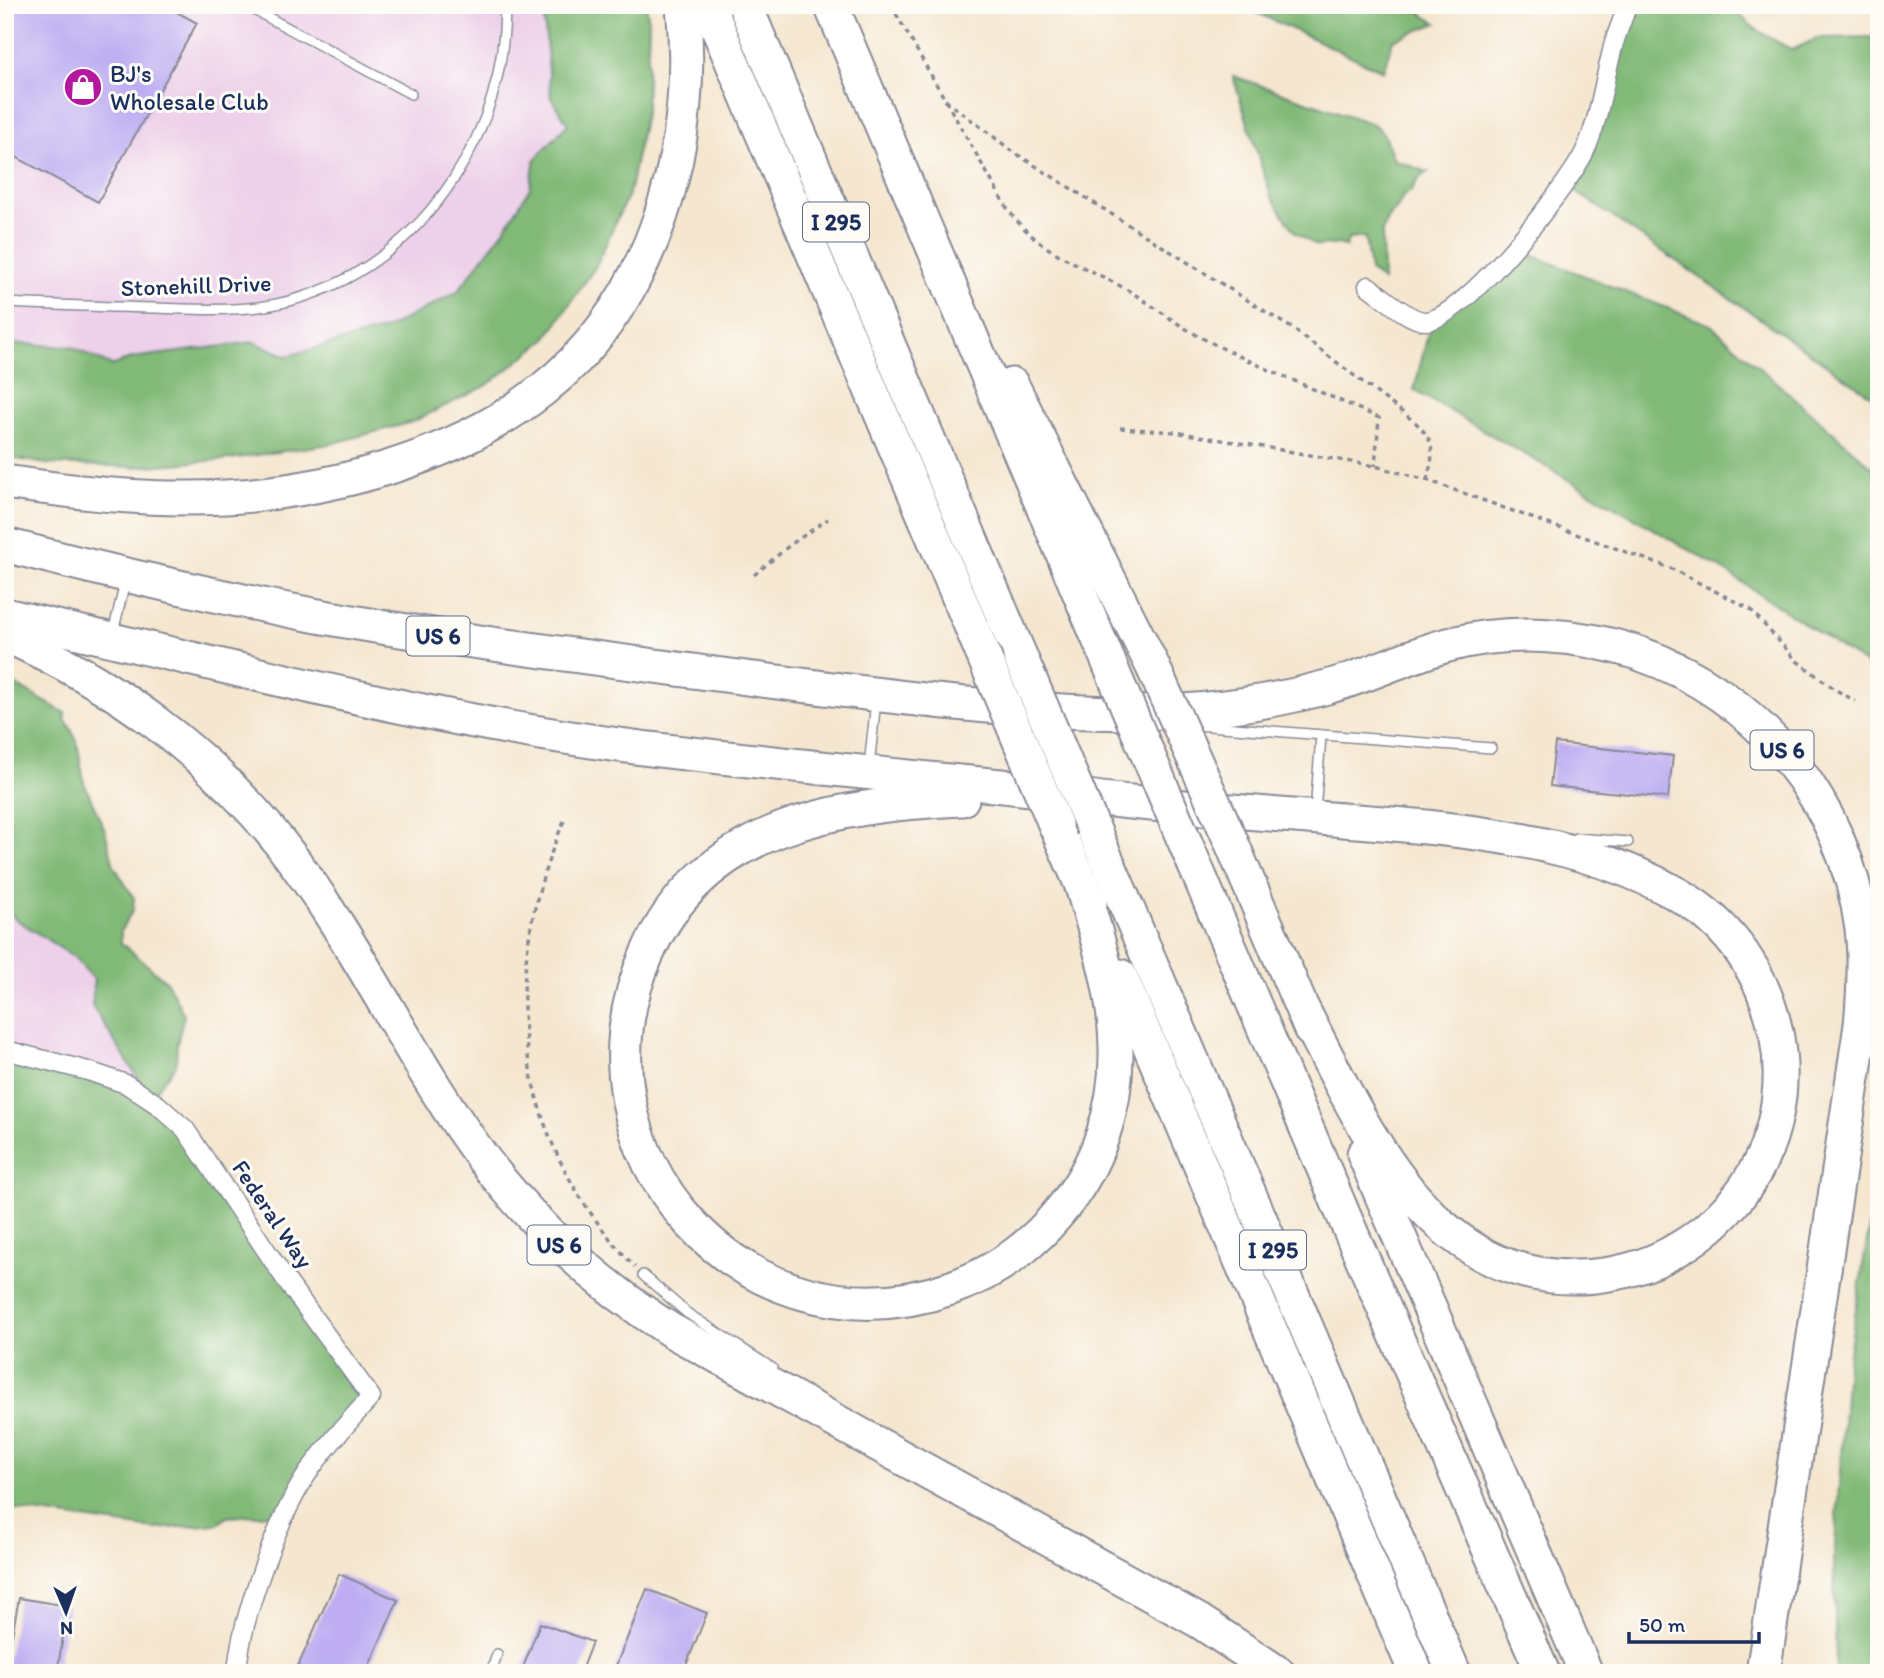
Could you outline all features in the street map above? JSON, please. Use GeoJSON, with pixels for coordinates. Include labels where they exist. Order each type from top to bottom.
{"type":"FeatureCollection","features":[{"type":"Feature","properties":{"kind":"highway"},"geometry":{"type":"LineString","coordinates":[[5,482],[157,498],[228,497],[283,490],[354,476],[412,458],[467,437],[520,407],[565,370],[603,328],[620,304],[648,252],[668,191],[680,135],[686,51],[684,5]]}},
{"type":"Feature","properties":{"kind":"highway"},"geometry":{"type":"LineString","coordinates":[[708,5],[1416,1673]]}},
{"type":"Feature","properties":{"kind":"highway","name":"I 295"},"geometry":{"type":"LineString","coordinates":[[745,5],[1454,1673]]}},
{"type":"Feature","properties":{"kind":"highway"},"geometry":{"type":"LineString","coordinates":[[831,5],[1343,1214],[1543,1673]]}},
{"type":"Feature","properties":{"kind":"highway"},"geometry":{"type":"LineString","coordinates":[[908,187],[1030,420],[1153,667],[1230,839],[1586,1673]]}},
{"type":"Feature","properties":{"kind":"highway","name":"US 6"},"geometry":{"type":"LineString","coordinates":[[5,545],[253,603],[402,630],[565,654],[974,706],[1133,713],[1222,707],[1277,699],[1332,686],[1449,645],[1511,635],[1543,635],[1606,644],[1675,668],[1702,683],[1768,735],[1790,759],[1820,803],[1838,839],[1857,900],[1865,962],[1861,1025],[1763,1673]]}},
{"type":"Feature","properties":{"kind":"highway"},"geometry":{"type":"LineString","coordinates":[[5,615],[399,706],[551,735],[1124,802],[1424,826],[1518,840],[1617,868],[1670,890],[1691,902],[1726,933],[1765,991],[1777,1032],[1780,1094],[1777,1115],[1764,1155],[1743,1191],[1714,1223],[1697,1237],[1670,1254],[1618,1273],[1573,1278],[1528,1272],[1483,1255],[1447,1231],[1399,1179],[1356,1111],[1303,1010]]}},
{"type":"Feature","properties":{"kind":"highway","name":"US 6"},"geometry":{"type":"LineString","coordinates":[[5,635],[64,663],[135,707],[192,751],[238,794],[317,892],[449,1109],[485,1161],[547,1233],[586,1269],[645,1314],[690,1342],[1199,1621],[1278,1673]]}},
{"type":"Feature","properties":{"kind":"highway"},"geometry":{"type":"LineString","coordinates":[[1081,883],[1112,1001],[1116,1051],[1113,1096],[1101,1140],[1080,1182],[1053,1220],[1028,1244],[979,1276],[938,1292],[895,1300],[853,1301],[812,1295],[775,1283],[755,1273],[708,1241],[680,1212],[657,1179],[636,1134],[625,1086],[625,1038],[633,990],[650,946],[673,909],[702,876],[732,852],[767,834],[834,813],[895,804],[971,798],[1124,802]]}},
{"type":"Feature","properties":{"kind":"street"},"geometry":{"type":"LineString","coordinates":[[1368,286],[1411,317],[1424,322],[1439,318],[1494,270],[1524,239],[1570,178],[1585,151],[1612,47],[1627,5]]}},
{"type":"Feature","properties":{"kind":"street","name":"Federal Way"},"geometry":{"type":"LineString","coordinates":[[5,1050],[76,1067],[126,1084],[185,1129],[286,1280],[371,1397],[311,1468],[280,1525],[242,1637],[237,1673]]}},
{"type":"Feature","properties":{"kind":"lane"},"geometry":{"type":"LineString","coordinates":[[245,5],[411,94]]}},
{"type":"Feature","properties":{"kind":"lane","name":"Stonehill Drive"},"geometry":{"type":"LineString","coordinates":[[5,303],[202,309],[258,307],[297,298],[354,276],[415,228],[443,195],[468,156],[487,116],[493,95],[502,44],[505,5]]}},
{"type":"Feature","properties":{"kind":"lane"},"geometry":{"type":"LineString","coordinates":[[111,641],[127,575]]}},
{"type":"Feature","properties":{"kind":"lane"},"geometry":{"type":"LineString","coordinates":[[868,774],[876,695]]}},
{"type":"Feature","properties":{"kind":"lane"},"geometry":{"type":"LineString","coordinates":[[974,706],[1491,748]]}},
{"type":"Feature","properties":{"kind":"lane"},"geometry":{"type":"LineString","coordinates":[[1315,818],[1321,736]]}},
{"type":"Feature","properties":{"kind":"lane"},"geometry":{"type":"LineString","coordinates":[[1424,826],[1628,842]]}},
{"type":"Feature","properties":{"kind":"lane"},"geometry":{"type":"LineString","coordinates":[[643,1275],[687,1313],[779,1372]]}},
{"type":"Feature","properties":{"kind":"lane"},"geometry":{"type":"LineString","coordinates":[[859,1422],[1032,1530]]}},
{"type":"Feature","properties":{"kind":"lane"},"geometry":{"type":"LineString","coordinates":[[491,1673],[497,1654]]}},
{"type":"Feature","properties":{"kind":"path"},"geometry":{"type":"LineString","coordinates":[[891,5],[943,99],[1021,228],[1061,258],[1128,291],[1198,335],[1379,418],[1375,466]]}},
{"type":"Feature","properties":{"kind":"path"},"geometry":{"type":"LineString","coordinates":[[943,99],[1016,153],[1293,329],[1415,422],[1427,433],[1432,447],[1427,480]]}},
{"type":"Feature","properties":{"kind":"path"},"geometry":{"type":"LineString","coordinates":[[1120,428],[1175,432],[1375,466],[1427,480],[1670,568],[1739,602],[1762,620],[1797,661],[1855,701]]}},
{"type":"Feature","properties":{"kind":"path"},"geometry":{"type":"LineString","coordinates":[[754,575],[790,545],[828,519]]}},
{"type":"Feature","properties":{"kind":"path"},"geometry":{"type":"LineString","coordinates":[[564,821],[538,891],[527,942],[522,991],[526,1044],[545,1121],[566,1170],[594,1215],[626,1258],[643,1275]]}},
{"type":"Feature","properties":{"kind":"shaded area"},"geometry":{"type":"Polygon","coordinates":[[[5,5],[543,5],[551,98],[568,124],[535,159],[530,188],[504,230],[457,292],[386,329],[286,356],[254,342],[132,358],[112,366],[72,347],[5,343],[5,5]]]}},
{"type":"Feature","properties":{"kind":"shaded area"},"geometry":{"type":"Polygon","coordinates":[[[5,908],[17,920],[74,957],[94,979],[92,1006],[143,1085],[5,1052],[5,908]]]}},
{"type":"Feature","properties":{"kind":"green space"},"geometry":{"type":"Polygon","coordinates":[[[543,5],[646,5],[649,22],[646,108],[630,190],[596,266],[545,340],[486,386],[412,422],[330,444],[230,459],[136,467],[47,464],[5,457],[5,343],[72,347],[112,366],[132,358],[254,342],[287,356],[386,329],[457,292],[504,230],[530,188],[535,159],[568,124],[551,98],[543,5]]]}},
{"type":"Feature","properties":{"kind":"green space"},"geometry":{"type":"Polygon","coordinates":[[[1240,5],[1419,5],[1423,15],[1437,23],[1393,40],[1383,71],[1240,5]]]}},
{"type":"Feature","properties":{"kind":"green space"},"geometry":{"type":"Polygon","coordinates":[[[1626,5],[1734,5],[1751,26],[1792,50],[1818,38],[1879,37],[1879,401],[1565,184],[1585,153],[1626,5]]]}},
{"type":"Feature","properties":{"kind":"green space"},"geometry":{"type":"Polygon","coordinates":[[[1233,76],[1373,124],[1383,133],[1394,160],[1428,172],[1418,179],[1388,217],[1382,232],[1383,281],[1370,271],[1365,237],[1348,239],[1346,247],[1340,244],[1317,246],[1295,232],[1271,196],[1233,76]]]}},
{"type":"Feature","properties":{"kind":"green space"},"geometry":{"type":"Polygon","coordinates":[[[1521,251],[1711,325],[1879,473],[1879,671],[1722,569],[1414,390],[1431,322],[1521,251]]]}},
{"type":"Feature","properties":{"kind":"green space"},"geometry":{"type":"Polygon","coordinates":[[[5,679],[65,713],[77,741],[84,783],[105,831],[114,866],[134,898],[133,910],[121,930],[121,943],[167,982],[184,1015],[177,1044],[176,1065],[152,1095],[143,1086],[92,1006],[94,979],[74,957],[17,920],[5,908],[5,679]]]}},
{"type":"Feature","properties":{"kind":"green space"},"geometry":{"type":"Polygon","coordinates":[[[5,1052],[150,1099],[194,1144],[367,1396],[286,1513],[227,1517],[218,1524],[154,1529],[5,1508],[5,1052]]]}},
{"type":"Feature","properties":{"kind":"green space"},"geometry":{"type":"Polygon","coordinates":[[[1879,1166],[1879,1673],[1836,1673],[1834,1560],[1847,1365],[1879,1166]]]}},
{"type":"Feature","properties":{"kind":"building","name":"BJ's Wholesale Club"},"geometry":{"type":"Polygon","coordinates":[[[5,5],[164,5],[197,23],[98,202],[5,151],[5,5]]]}},
{"type":"Feature","properties":{"kind":"building"},"geometry":{"type":"Polygon","coordinates":[[[1555,743],[1673,756],[1668,798],[1550,786],[1555,743]]]}},
{"type":"Feature","properties":{"kind":"building"},"geometry":{"type":"Polygon","coordinates":[[[339,1574],[398,1600],[366,1673],[295,1673],[339,1574]]]}},
{"type":"Feature","properties":{"kind":"building"},"geometry":{"type":"Polygon","coordinates":[[[647,1589],[707,1613],[683,1673],[613,1673],[647,1589]]]}},
{"type":"Feature","properties":{"kind":"building"},"geometry":{"type":"Polygon","coordinates":[[[19,1598],[68,1606],[57,1673],[5,1673],[19,1598]]]}},
{"type":"Feature","properties":{"kind":"building"},"geometry":{"type":"Polygon","coordinates":[[[540,1623],[592,1642],[580,1673],[521,1673],[540,1623]]]}},
{"type":"Feature","properties":{"kind":"place","name":"BJ's Wholesale Club"},"geometry":{"type":"Point","coordinates":[83,87]}}]}
